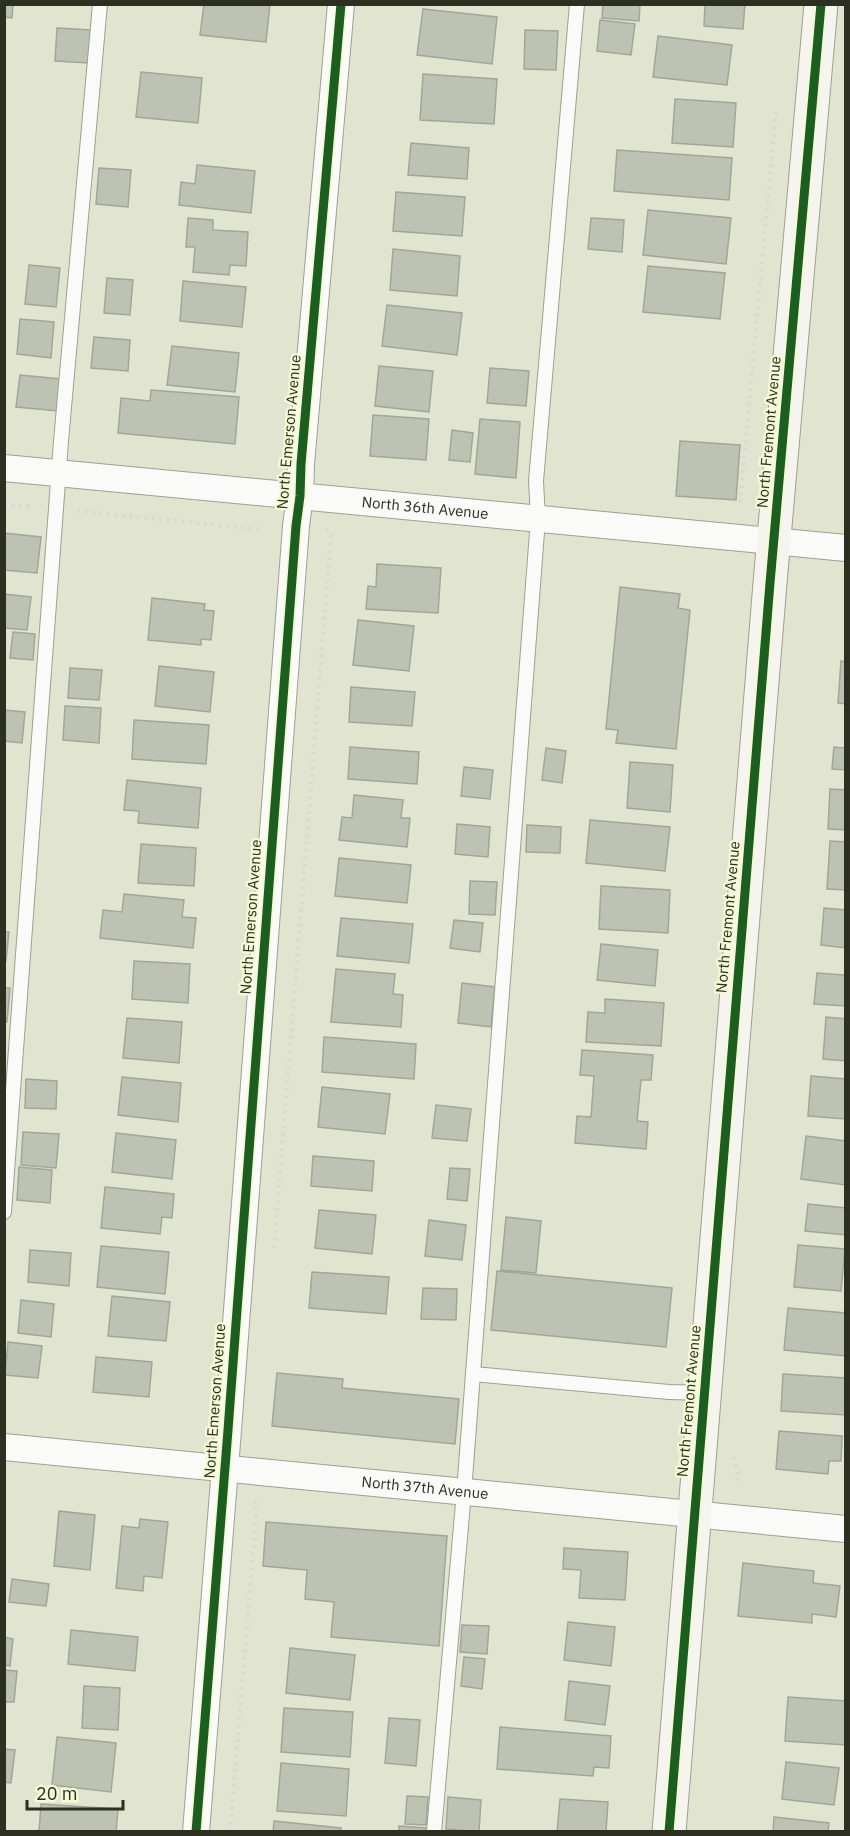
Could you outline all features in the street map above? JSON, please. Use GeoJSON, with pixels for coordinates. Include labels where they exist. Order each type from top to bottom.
{"type":"FeatureCollection","features":[{"type":"Feature","properties":{"kind":"street","name":"North Emerson Avenue"},"geometry":{"type":"LineString","coordinates":[[196,1832],[296,526],[341,4]]}},
{"type":"Feature","properties":{"kind":"street","name":"North Fremont Avenue"},"geometry":{"type":"LineString","coordinates":[[669,1832],[769,595],[821,4]]}},
{"type":"Feature","properties":{"kind":"street","name":"North 36th Avenue"},"geometry":{"type":"LineString","coordinates":[[4,468],[846,548]]}},
{"type":"Feature","properties":{"kind":"street","name":"North 37th Avenue"},"geometry":{"type":"LineString","coordinates":[[4,1448],[846,1528]]}},
{"type":"Feature","properties":{"kind":"lane"},"geometry":{"type":"LineString","coordinates":[[4,1212],[57,510],[100,4]]}},
{"type":"Feature","properties":{"kind":"lane"},"geometry":{"type":"LineString","coordinates":[[434,1832],[464,1492],[538,519],[536,481],[577,4]]}},
{"type":"Feature","properties":{"kind":"lane"},"geometry":{"type":"LineString","coordinates":[[473,1374],[669,1392],[705,1393]]}},
{"type":"Feature","properties":{"kind":"path"},"geometry":{"type":"LineString","coordinates":[[740,503],[777,99]]}},
{"type":"Feature","properties":{"kind":"path"},"geometry":{"type":"LineString","coordinates":[[4,505],[258,529]]}},
{"type":"Feature","properties":{"kind":"path"},"geometry":{"type":"LineString","coordinates":[[273,1258],[331,535],[325,527]]}},
{"type":"Feature","properties":{"kind":"path"},"geometry":{"type":"LineString","coordinates":[[230,1832],[257,1504],[251,1499]]}},
{"type":"Feature","properties":{"kind":"building"},"geometry":{"type":"Polygon","coordinates":[[[4,4],[13,4],[12,18],[4,17],[4,4]]]}},
{"type":"Feature","properties":{"kind":"building"},"geometry":{"type":"Polygon","coordinates":[[[204,4],[270,4],[266,42],[200,35],[204,4]]]}},
{"type":"Feature","properties":{"kind":"building"},"geometry":{"type":"Polygon","coordinates":[[[603,4],[640,4],[639,21],[602,18],[603,4]]]}},
{"type":"Feature","properties":{"kind":"building"},"geometry":{"type":"Polygon","coordinates":[[[705,4],[745,4],[743,29],[704,26],[705,4]]]}},
{"type":"Feature","properties":{"kind":"building"},"geometry":{"type":"Polygon","coordinates":[[[423,9],[497,17],[492,64],[417,55],[423,9]]]}},
{"type":"Feature","properties":{"kind":"building"},"geometry":{"type":"Polygon","coordinates":[[[600,20],[635,24],[631,55],[597,51],[600,20]]]}},
{"type":"Feature","properties":{"kind":"building"},"geometry":{"type":"Polygon","coordinates":[[[57,28],[91,30],[89,63],[55,61],[57,28]]]}},
{"type":"Feature","properties":{"kind":"building"},"geometry":{"type":"Polygon","coordinates":[[[525,30],[558,31],[556,70],[524,69],[525,30]]]}},
{"type":"Feature","properties":{"kind":"building"},"geometry":{"type":"Polygon","coordinates":[[[658,36],[732,45],[727,85],[653,77],[658,36]]]}},
{"type":"Feature","properties":{"kind":"building"},"geometry":{"type":"Polygon","coordinates":[[[141,72],[202,78],[198,123],[136,117],[141,72]]]}},
{"type":"Feature","properties":{"kind":"building"},"geometry":{"type":"Polygon","coordinates":[[[423,74],[497,79],[494,124],[420,120],[423,74]]]}},
{"type":"Feature","properties":{"kind":"building"},"geometry":{"type":"Polygon","coordinates":[[[675,99],[736,103],[733,147],[672,143],[675,99]]]}},
{"type":"Feature","properties":{"kind":"building"},"geometry":{"type":"Polygon","coordinates":[[[411,143],[469,148],[467,179],[408,175],[411,143]]]}},
{"type":"Feature","properties":{"kind":"building"},"geometry":{"type":"Polygon","coordinates":[[[617,150],[732,158],[729,200],[614,191],[617,150]]]}},
{"type":"Feature","properties":{"kind":"building"},"geometry":{"type":"Polygon","coordinates":[[[197,165],[255,171],[251,213],[179,205],[181,182],[195,184],[197,165]]]}},
{"type":"Feature","properties":{"kind":"building"},"geometry":{"type":"Polygon","coordinates":[[[99,168],[131,170],[128,207],[96,204],[99,168]]]}},
{"type":"Feature","properties":{"kind":"building"},"geometry":{"type":"Polygon","coordinates":[[[396,192],[465,197],[462,236],[393,231],[396,192]]]}},
{"type":"Feature","properties":{"kind":"building"},"geometry":{"type":"Polygon","coordinates":[[[648,210],[731,218],[726,264],[643,255],[648,210]]]}},
{"type":"Feature","properties":{"kind":"building"},"geometry":{"type":"Polygon","coordinates":[[[188,218],[213,220],[213,230],[248,232],[246,266],[230,265],[229,275],[193,272],[195,247],[186,247],[188,218]]]}},
{"type":"Feature","properties":{"kind":"building"},"geometry":{"type":"Polygon","coordinates":[[[591,218],[624,220],[622,252],[588,249],[591,218]]]}},
{"type":"Feature","properties":{"kind":"building"},"geometry":{"type":"Polygon","coordinates":[[[393,249],[460,256],[457,296],[390,290],[393,249]]]}},
{"type":"Feature","properties":{"kind":"building"},"geometry":{"type":"Polygon","coordinates":[[[29,265],[60,268],[56,307],[25,304],[29,265]]]}},
{"type":"Feature","properties":{"kind":"building"},"geometry":{"type":"Polygon","coordinates":[[[648,266],[725,273],[720,319],[643,312],[648,266]]]}},
{"type":"Feature","properties":{"kind":"building"},"geometry":{"type":"Polygon","coordinates":[[[107,278],[133,280],[130,315],[104,313],[107,278]]]}},
{"type":"Feature","properties":{"kind":"building"},"geometry":{"type":"Polygon","coordinates":[[[183,281],[246,287],[242,327],[180,321],[183,281]]]}},
{"type":"Feature","properties":{"kind":"building"},"geometry":{"type":"Polygon","coordinates":[[[387,305],[462,313],[457,355],[382,346],[387,305]]]}},
{"type":"Feature","properties":{"kind":"building"},"geometry":{"type":"Polygon","coordinates":[[[20,319],[54,322],[51,358],[17,354],[20,319]]]}},
{"type":"Feature","properties":{"kind":"building"},"geometry":{"type":"Polygon","coordinates":[[[94,337],[130,340],[128,371],[91,368],[94,337]]]}},
{"type":"Feature","properties":{"kind":"building"},"geometry":{"type":"Polygon","coordinates":[[[172,346],[239,353],[235,392],[167,385],[172,346]]]}},
{"type":"Feature","properties":{"kind":"building"},"geometry":{"type":"Polygon","coordinates":[[[379,366],[433,371],[429,412],[375,406],[379,366]]]}},
{"type":"Feature","properties":{"kind":"building"},"geometry":{"type":"Polygon","coordinates":[[[490,368],[529,371],[526,406],[487,403],[490,368]]]}},
{"type":"Feature","properties":{"kind":"building"},"geometry":{"type":"Polygon","coordinates":[[[20,375],[61,379],[58,411],[16,407],[20,375]]]}},
{"type":"Feature","properties":{"kind":"building"},"geometry":{"type":"Polygon","coordinates":[[[151,390],[239,397],[235,444],[118,433],[121,398],[150,401],[151,390]]]}},
{"type":"Feature","properties":{"kind":"building"},"geometry":{"type":"Polygon","coordinates":[[[373,415],[429,419],[426,460],[370,456],[373,415]]]}},
{"type":"Feature","properties":{"kind":"building"},"geometry":{"type":"Polygon","coordinates":[[[480,419],[520,422],[516,478],[475,474],[480,419]]]}},
{"type":"Feature","properties":{"kind":"building"},"geometry":{"type":"Polygon","coordinates":[[[452,430],[473,433],[470,462],[449,460],[452,430]]]}},
{"type":"Feature","properties":{"kind":"building"},"geometry":{"type":"Polygon","coordinates":[[[680,441],[740,445],[736,500],[676,496],[680,441]]]}},
{"type":"Feature","properties":{"kind":"building"},"geometry":{"type":"Polygon","coordinates":[[[4,533],[41,537],[37,573],[4,570],[4,533]]]}},
{"type":"Feature","properties":{"kind":"building"},"geometry":{"type":"Polygon","coordinates":[[[377,564],[441,568],[438,613],[366,609],[368,586],[376,587],[377,564]]]}},
{"type":"Feature","properties":{"kind":"building"},"geometry":{"type":"Polygon","coordinates":[[[620,587],[680,594],[678,608],[690,610],[676,749],[616,743],[618,730],[606,729],[620,587]]]}},
{"type":"Feature","properties":{"kind":"building"},"geometry":{"type":"Polygon","coordinates":[[[4,594],[31,597],[27,630],[4,628],[4,594]]]}},
{"type":"Feature","properties":{"kind":"building"},"geometry":{"type":"Polygon","coordinates":[[[152,598],[205,604],[204,610],[214,611],[211,640],[201,639],[201,645],[148,640],[152,598]]]}},
{"type":"Feature","properties":{"kind":"building"},"geometry":{"type":"Polygon","coordinates":[[[358,620],[414,626],[409,671],[353,665],[358,620]]]}},
{"type":"Feature","properties":{"kind":"building"},"geometry":{"type":"Polygon","coordinates":[[[13,632],[35,634],[33,660],[10,658],[13,632]]]}},
{"type":"Feature","properties":{"kind":"building"},"geometry":{"type":"Polygon","coordinates":[[[841,661],[846,662],[846,704],[838,703],[841,661]]]}},
{"type":"Feature","properties":{"kind":"building"},"geometry":{"type":"Polygon","coordinates":[[[159,666],[214,672],[210,712],[155,706],[159,666]]]}},
{"type":"Feature","properties":{"kind":"building"},"geometry":{"type":"Polygon","coordinates":[[[70,668],[102,670],[99,700],[68,698],[70,668]]]}},
{"type":"Feature","properties":{"kind":"building"},"geometry":{"type":"Polygon","coordinates":[[[351,687],[415,692],[412,726],[349,722],[351,687]]]}},
{"type":"Feature","properties":{"kind":"building"},"geometry":{"type":"Polygon","coordinates":[[[65,706],[101,708],[99,743],[63,740],[65,706]]]}},
{"type":"Feature","properties":{"kind":"building"},"geometry":{"type":"Polygon","coordinates":[[[4,710],[25,712],[22,743],[4,741],[4,710]]]}},
{"type":"Feature","properties":{"kind":"building"},"geometry":{"type":"Polygon","coordinates":[[[134,720],[209,725],[206,764],[132,759],[134,720]]]}},
{"type":"Feature","properties":{"kind":"building"},"geometry":{"type":"Polygon","coordinates":[[[846,739],[846,770],[832,769],[834,747],[845,748],[846,739]]]}},
{"type":"Feature","properties":{"kind":"building"},"geometry":{"type":"Polygon","coordinates":[[[350,747],[419,752],[417,784],[348,779],[350,747]]]}},
{"type":"Feature","properties":{"kind":"building"},"geometry":{"type":"Polygon","coordinates":[[[546,748],[566,751],[562,783],[542,780],[546,748]]]}},
{"type":"Feature","properties":{"kind":"building"},"geometry":{"type":"Polygon","coordinates":[[[630,762],[673,765],[670,812],[627,808],[630,762]]]}},
{"type":"Feature","properties":{"kind":"building"},"geometry":{"type":"Polygon","coordinates":[[[464,767],[493,770],[490,799],[461,796],[464,767]]]}},
{"type":"Feature","properties":{"kind":"building"},"geometry":{"type":"Polygon","coordinates":[[[127,780],[201,788],[198,828],[138,823],[139,811],[124,810],[127,780]]]}},
{"type":"Feature","properties":{"kind":"building"},"geometry":{"type":"Polygon","coordinates":[[[830,789],[846,790],[846,830],[828,829],[830,789]]]}},
{"type":"Feature","properties":{"kind":"building"},"geometry":{"type":"Polygon","coordinates":[[[354,795],[403,800],[401,818],[410,818],[407,847],[339,840],[342,817],[352,818],[354,795]]]}},
{"type":"Feature","properties":{"kind":"building"},"geometry":{"type":"Polygon","coordinates":[[[590,820],[670,827],[665,871],[586,863],[590,820]]]}},
{"type":"Feature","properties":{"kind":"building"},"geometry":{"type":"Polygon","coordinates":[[[457,824],[490,827],[488,857],[455,854],[457,824]]]}},
{"type":"Feature","properties":{"kind":"building"},"geometry":{"type":"Polygon","coordinates":[[[527,825],[561,827],[560,853],[526,852],[527,825]]]}},
{"type":"Feature","properties":{"kind":"building"},"geometry":{"type":"Polygon","coordinates":[[[830,841],[846,842],[846,890],[827,889],[830,841]]]}},
{"type":"Feature","properties":{"kind":"building"},"geometry":{"type":"Polygon","coordinates":[[[141,844],[196,848],[194,886],[138,883],[141,844]]]}},
{"type":"Feature","properties":{"kind":"building"},"geometry":{"type":"Polygon","coordinates":[[[339,858],[411,865],[407,903],[335,896],[339,858]]]}},
{"type":"Feature","properties":{"kind":"building"},"geometry":{"type":"Polygon","coordinates":[[[470,881],[497,882],[495,915],[469,914],[470,881]]]}},
{"type":"Feature","properties":{"kind":"building"},"geometry":{"type":"Polygon","coordinates":[[[601,886],[670,890],[668,933],[599,929],[601,886]]]}},
{"type":"Feature","properties":{"kind":"building"},"geometry":{"type":"Polygon","coordinates":[[[124,894],[184,900],[182,917],[196,918],[193,948],[100,938],[103,910],[122,912],[124,894]]]}},
{"type":"Feature","properties":{"kind":"building"},"geometry":{"type":"Polygon","coordinates":[[[824,908],[846,910],[846,948],[821,945],[824,908]]]}},
{"type":"Feature","properties":{"kind":"building"},"geometry":{"type":"Polygon","coordinates":[[[341,918],[413,924],[409,963],[337,956],[341,918]]]}},
{"type":"Feature","properties":{"kind":"building"},"geometry":{"type":"Polygon","coordinates":[[[454,920],[483,923],[480,952],[450,948],[454,920]]]}},
{"type":"Feature","properties":{"kind":"building"},"geometry":{"type":"Polygon","coordinates":[[[4,932],[9,932],[6,961],[4,961],[4,932]]]}},
{"type":"Feature","properties":{"kind":"building"},"geometry":{"type":"Polygon","coordinates":[[[601,944],[658,950],[655,986],[597,980],[601,944]]]}},
{"type":"Feature","properties":{"kind":"building"},"geometry":{"type":"Polygon","coordinates":[[[134,961],[190,964],[188,1003],[132,999],[134,961]]]}},
{"type":"Feature","properties":{"kind":"building"},"geometry":{"type":"Polygon","coordinates":[[[336,969],[395,974],[393,994],[403,995],[401,1027],[331,1022],[336,969]]]}},
{"type":"Feature","properties":{"kind":"building"},"geometry":{"type":"Polygon","coordinates":[[[846,970],[846,1006],[814,1004],[817,973],[845,975],[846,970]]]}},
{"type":"Feature","properties":{"kind":"building"},"geometry":{"type":"Polygon","coordinates":[[[462,983],[495,987],[491,1027],[458,1023],[462,983]]]}},
{"type":"Feature","properties":{"kind":"building"},"geometry":{"type":"Polygon","coordinates":[[[4,988],[10,988],[7,1022],[4,1022],[4,988]]]}},
{"type":"Feature","properties":{"kind":"building"},"geometry":{"type":"Polygon","coordinates":[[[605,999],[664,1003],[661,1046],[586,1042],[588,1012],[605,1013],[605,999]]]}},
{"type":"Feature","properties":{"kind":"building"},"geometry":{"type":"Polygon","coordinates":[[[826,1017],[846,1019],[846,1061],[823,1059],[826,1017]]]}},
{"type":"Feature","properties":{"kind":"building"},"geometry":{"type":"Polygon","coordinates":[[[127,1018],[182,1022],[179,1063],[123,1058],[127,1018]]]}},
{"type":"Feature","properties":{"kind":"building"},"geometry":{"type":"Polygon","coordinates":[[[324,1037],[416,1044],[414,1079],[322,1072],[324,1037]]]}},
{"type":"Feature","properties":{"kind":"building"},"geometry":{"type":"Polygon","coordinates":[[[582,1050],[653,1055],[651,1080],[641,1080],[637,1121],[648,1122],[646,1149],[575,1143],[577,1116],[591,1117],[594,1076],[580,1075],[582,1050]]]}},
{"type":"Feature","properties":{"kind":"building"},"geometry":{"type":"Polygon","coordinates":[[[811,1076],[846,1079],[846,1119],[808,1116],[811,1076]]]}},
{"type":"Feature","properties":{"kind":"building"},"geometry":{"type":"Polygon","coordinates":[[[122,1077],[181,1083],[178,1122],[118,1115],[122,1077]]]}},
{"type":"Feature","properties":{"kind":"building"},"geometry":{"type":"Polygon","coordinates":[[[26,1079],[57,1081],[56,1109],[25,1108],[26,1079]]]}},
{"type":"Feature","properties":{"kind":"building"},"geometry":{"type":"Polygon","coordinates":[[[322,1087],[390,1094],[385,1134],[318,1127],[322,1087]]]}},
{"type":"Feature","properties":{"kind":"building"},"geometry":{"type":"Polygon","coordinates":[[[436,1105],[471,1109],[467,1141],[432,1138],[436,1105]]]}},
{"type":"Feature","properties":{"kind":"building"},"geometry":{"type":"Polygon","coordinates":[[[23,1132],[59,1134],[56,1168],[21,1165],[23,1132]]]}},
{"type":"Feature","properties":{"kind":"building"},"geometry":{"type":"Polygon","coordinates":[[[116,1133],[176,1140],[172,1179],[112,1172],[116,1133]]]}},
{"type":"Feature","properties":{"kind":"building"},"geometry":{"type":"Polygon","coordinates":[[[806,1136],[846,1141],[846,1185],[801,1179],[806,1136]]]}},
{"type":"Feature","properties":{"kind":"building"},"geometry":{"type":"Polygon","coordinates":[[[313,1156],[374,1161],[372,1191],[311,1186],[313,1156]]]}},
{"type":"Feature","properties":{"kind":"building"},"geometry":{"type":"Polygon","coordinates":[[[19,1167],[52,1170],[50,1203],[17,1200],[19,1167]]]}},
{"type":"Feature","properties":{"kind":"building"},"geometry":{"type":"Polygon","coordinates":[[[450,1168],[470,1169],[467,1201],[447,1199],[450,1168]]]}},
{"type":"Feature","properties":{"kind":"building"},"geometry":{"type":"Polygon","coordinates":[[[105,1187],[174,1194],[172,1218],[162,1217],[160,1234],[101,1228],[105,1187]]]}},
{"type":"Feature","properties":{"kind":"building"},"geometry":{"type":"Polygon","coordinates":[[[808,1204],[846,1208],[846,1235],[805,1231],[808,1204]]]}},
{"type":"Feature","properties":{"kind":"building"},"geometry":{"type":"Polygon","coordinates":[[[319,1210],[376,1215],[372,1254],[315,1248],[319,1210]]]}},
{"type":"Feature","properties":{"kind":"building"},"geometry":{"type":"Polygon","coordinates":[[[506,1217],[541,1221],[536,1273],[501,1270],[506,1217]]]}},
{"type":"Feature","properties":{"kind":"building"},"geometry":{"type":"Polygon","coordinates":[[[429,1220],[466,1225],[462,1260],[425,1256],[429,1220]]]}},
{"type":"Feature","properties":{"kind":"building"},"geometry":{"type":"Polygon","coordinates":[[[798,1245],[845,1249],[841,1291],[794,1287],[798,1245]]]}},
{"type":"Feature","properties":{"kind":"building"},"geometry":{"type":"Polygon","coordinates":[[[101,1246],[169,1252],[165,1294],[97,1287],[101,1246]]]}},
{"type":"Feature","properties":{"kind":"building"},"geometry":{"type":"Polygon","coordinates":[[[30,1250],[71,1253],[69,1286],[28,1282],[30,1250]]]}},
{"type":"Feature","properties":{"kind":"building"},"geometry":{"type":"Polygon","coordinates":[[[497,1271],[672,1288],[666,1347],[491,1330],[497,1271]]]}},
{"type":"Feature","properties":{"kind":"building"},"geometry":{"type":"Polygon","coordinates":[[[312,1272],[389,1277],[386,1314],[309,1308],[312,1272]]]}},
{"type":"Feature","properties":{"kind":"building"},"geometry":{"type":"Polygon","coordinates":[[[423,1288],[457,1289],[456,1320],[421,1319],[423,1288]]]}},
{"type":"Feature","properties":{"kind":"building"},"geometry":{"type":"Polygon","coordinates":[[[112,1296],[170,1302],[166,1341],[108,1336],[112,1296]]]}},
{"type":"Feature","properties":{"kind":"building"},"geometry":{"type":"Polygon","coordinates":[[[21,1300],[54,1304],[51,1337],[18,1333],[21,1300]]]}},
{"type":"Feature","properties":{"kind":"building"},"geometry":{"type":"Polygon","coordinates":[[[788,1308],[846,1313],[846,1356],[784,1350],[788,1308]]]}},
{"type":"Feature","properties":{"kind":"building"},"geometry":{"type":"Polygon","coordinates":[[[8,1342],[42,1346],[38,1378],[5,1375],[8,1342]]]}},
{"type":"Feature","properties":{"kind":"building"},"geometry":{"type":"Polygon","coordinates":[[[96,1357],[152,1362],[149,1397],[93,1392],[96,1357]]]}},
{"type":"Feature","properties":{"kind":"building"},"geometry":{"type":"Polygon","coordinates":[[[277,1373],[343,1379],[342,1388],[459,1399],[455,1444],[272,1426],[277,1373]]]}},
{"type":"Feature","properties":{"kind":"building"},"geometry":{"type":"Polygon","coordinates":[[[783,1374],[846,1378],[846,1415],[781,1411],[783,1374]]]}},
{"type":"Feature","properties":{"kind":"building"},"geometry":{"type":"Polygon","coordinates":[[[779,1431],[842,1436],[841,1461],[829,1461],[828,1474],[776,1469],[779,1431]]]}},
{"type":"Feature","properties":{"kind":"building"},"geometry":{"type":"Polygon","coordinates":[[[59,1511],[95,1515],[90,1570],[54,1566],[59,1511]]]}},
{"type":"Feature","properties":{"kind":"building"},"geometry":{"type":"Polygon","coordinates":[[[140,1519],[168,1522],[162,1578],[144,1576],[143,1591],[116,1588],[122,1526],[139,1528],[140,1519]]]}},
{"type":"Feature","properties":{"kind":"building"},"geometry":{"type":"Polygon","coordinates":[[[266,1522],[447,1536],[439,1646],[331,1637],[334,1602],[305,1599],[307,1570],[263,1566],[266,1522]]]}},
{"type":"Feature","properties":{"kind":"building"},"geometry":{"type":"Polygon","coordinates":[[[564,1548],[628,1552],[625,1600],[579,1598],[581,1570],[563,1569],[564,1548]]]}},
{"type":"Feature","properties":{"kind":"building"},"geometry":{"type":"Polygon","coordinates":[[[743,1563],[814,1571],[813,1583],[840,1586],[836,1617],[812,1614],[812,1623],[738,1616],[743,1563]]]}},
{"type":"Feature","properties":{"kind":"building"},"geometry":{"type":"Polygon","coordinates":[[[12,1579],[49,1584],[46,1606],[9,1602],[12,1579]]]}},
{"type":"Feature","properties":{"kind":"building"},"geometry":{"type":"Polygon","coordinates":[[[568,1622],[615,1627],[611,1666],[564,1660],[568,1622]]]}},
{"type":"Feature","properties":{"kind":"building"},"geometry":{"type":"Polygon","coordinates":[[[462,1625],[489,1626],[487,1654],[460,1652],[462,1625]]]}},
{"type":"Feature","properties":{"kind":"building"},"geometry":{"type":"Polygon","coordinates":[[[71,1630],[138,1637],[135,1671],[68,1664],[71,1630]]]}},
{"type":"Feature","properties":{"kind":"building"},"geometry":{"type":"Polygon","coordinates":[[[4,1637],[13,1639],[10,1666],[4,1665],[4,1637]]]}},
{"type":"Feature","properties":{"kind":"building"},"geometry":{"type":"Polygon","coordinates":[[[290,1648],[355,1655],[350,1700],[286,1693],[290,1648]]]}},
{"type":"Feature","properties":{"kind":"building"},"geometry":{"type":"Polygon","coordinates":[[[464,1657],[485,1659],[482,1689],[461,1686],[464,1657]]]}},
{"type":"Feature","properties":{"kind":"building"},"geometry":{"type":"Polygon","coordinates":[[[4,1670],[17,1671],[14,1702],[4,1702],[4,1670]]]}},
{"type":"Feature","properties":{"kind":"building"},"geometry":{"type":"Polygon","coordinates":[[[569,1681],[610,1686],[605,1725],[565,1720],[569,1681]]]}},
{"type":"Feature","properties":{"kind":"building"},"geometry":{"type":"Polygon","coordinates":[[[84,1686],[120,1688],[118,1730],[82,1728],[84,1686]]]}},
{"type":"Feature","properties":{"kind":"building"},"geometry":{"type":"Polygon","coordinates":[[[788,1697],[846,1701],[846,1745],[785,1741],[788,1697]]]}},
{"type":"Feature","properties":{"kind":"building"},"geometry":{"type":"Polygon","coordinates":[[[284,1708],[353,1712],[350,1757],[281,1752],[284,1708]]]}},
{"type":"Feature","properties":{"kind":"building"},"geometry":{"type":"Polygon","coordinates":[[[389,1718],[420,1720],[416,1766],[385,1763],[389,1718]]]}},
{"type":"Feature","properties":{"kind":"building"},"geometry":{"type":"Polygon","coordinates":[[[500,1727],[611,1736],[609,1768],[594,1767],[593,1776],[497,1769],[500,1727]]]}},
{"type":"Feature","properties":{"kind":"building"},"geometry":{"type":"Polygon","coordinates":[[[57,1737],[116,1743],[111,1792],[52,1785],[57,1737]]]}},
{"type":"Feature","properties":{"kind":"building"},"geometry":{"type":"Polygon","coordinates":[[[4,1749],[15,1750],[11,1783],[4,1782],[4,1749]]]}},
{"type":"Feature","properties":{"kind":"building"},"geometry":{"type":"Polygon","coordinates":[[[786,1762],[839,1768],[834,1805],[782,1799],[786,1762]]]}},
{"type":"Feature","properties":{"kind":"building"},"geometry":{"type":"Polygon","coordinates":[[[281,1763],[349,1769],[346,1816],[277,1811],[281,1763]]]}},
{"type":"Feature","properties":{"kind":"building"},"geometry":{"type":"Polygon","coordinates":[[[407,1796],[428,1797],[426,1825],[405,1824],[407,1796]]]}},
{"type":"Feature","properties":{"kind":"building"},"geometry":{"type":"Polygon","coordinates":[[[448,1797],[481,1800],[479,1832],[446,1829],[448,1797]]]}},
{"type":"Feature","properties":{"kind":"building"},"geometry":{"type":"Polygon","coordinates":[[[560,1799],[608,1802],[606,1832],[557,1832],[560,1799]]]}},
{"type":"Feature","properties":{"kind":"building"},"geometry":{"type":"Polygon","coordinates":[[[41,1804],[118,1809],[116,1832],[39,1832],[41,1804]]]}},
{"type":"Feature","properties":{"kind":"building"},"geometry":{"type":"Polygon","coordinates":[[[774,1817],[829,1823],[828,1832],[773,1832],[774,1817]]]}},
{"type":"Feature","properties":{"kind":"building"},"geometry":{"type":"Polygon","coordinates":[[[274,1821],[341,1828],[341,1832],[273,1832],[274,1821]]]}},
{"type":"Feature","properties":{"kind":"building"},"geometry":{"type":"Polygon","coordinates":[[[399,1826],[426,1828],[426,1832],[399,1832],[399,1826]]]}},
{"type":"Feature","properties":{"kind":"cycle path"},"geometry":{"type":"LineString","coordinates":[[196,1832],[296,526],[341,4]]}},
{"type":"Feature","properties":{"kind":"cycle path"},"geometry":{"type":"LineString","coordinates":[[669,1832],[770,583],[821,4]]}}]}
